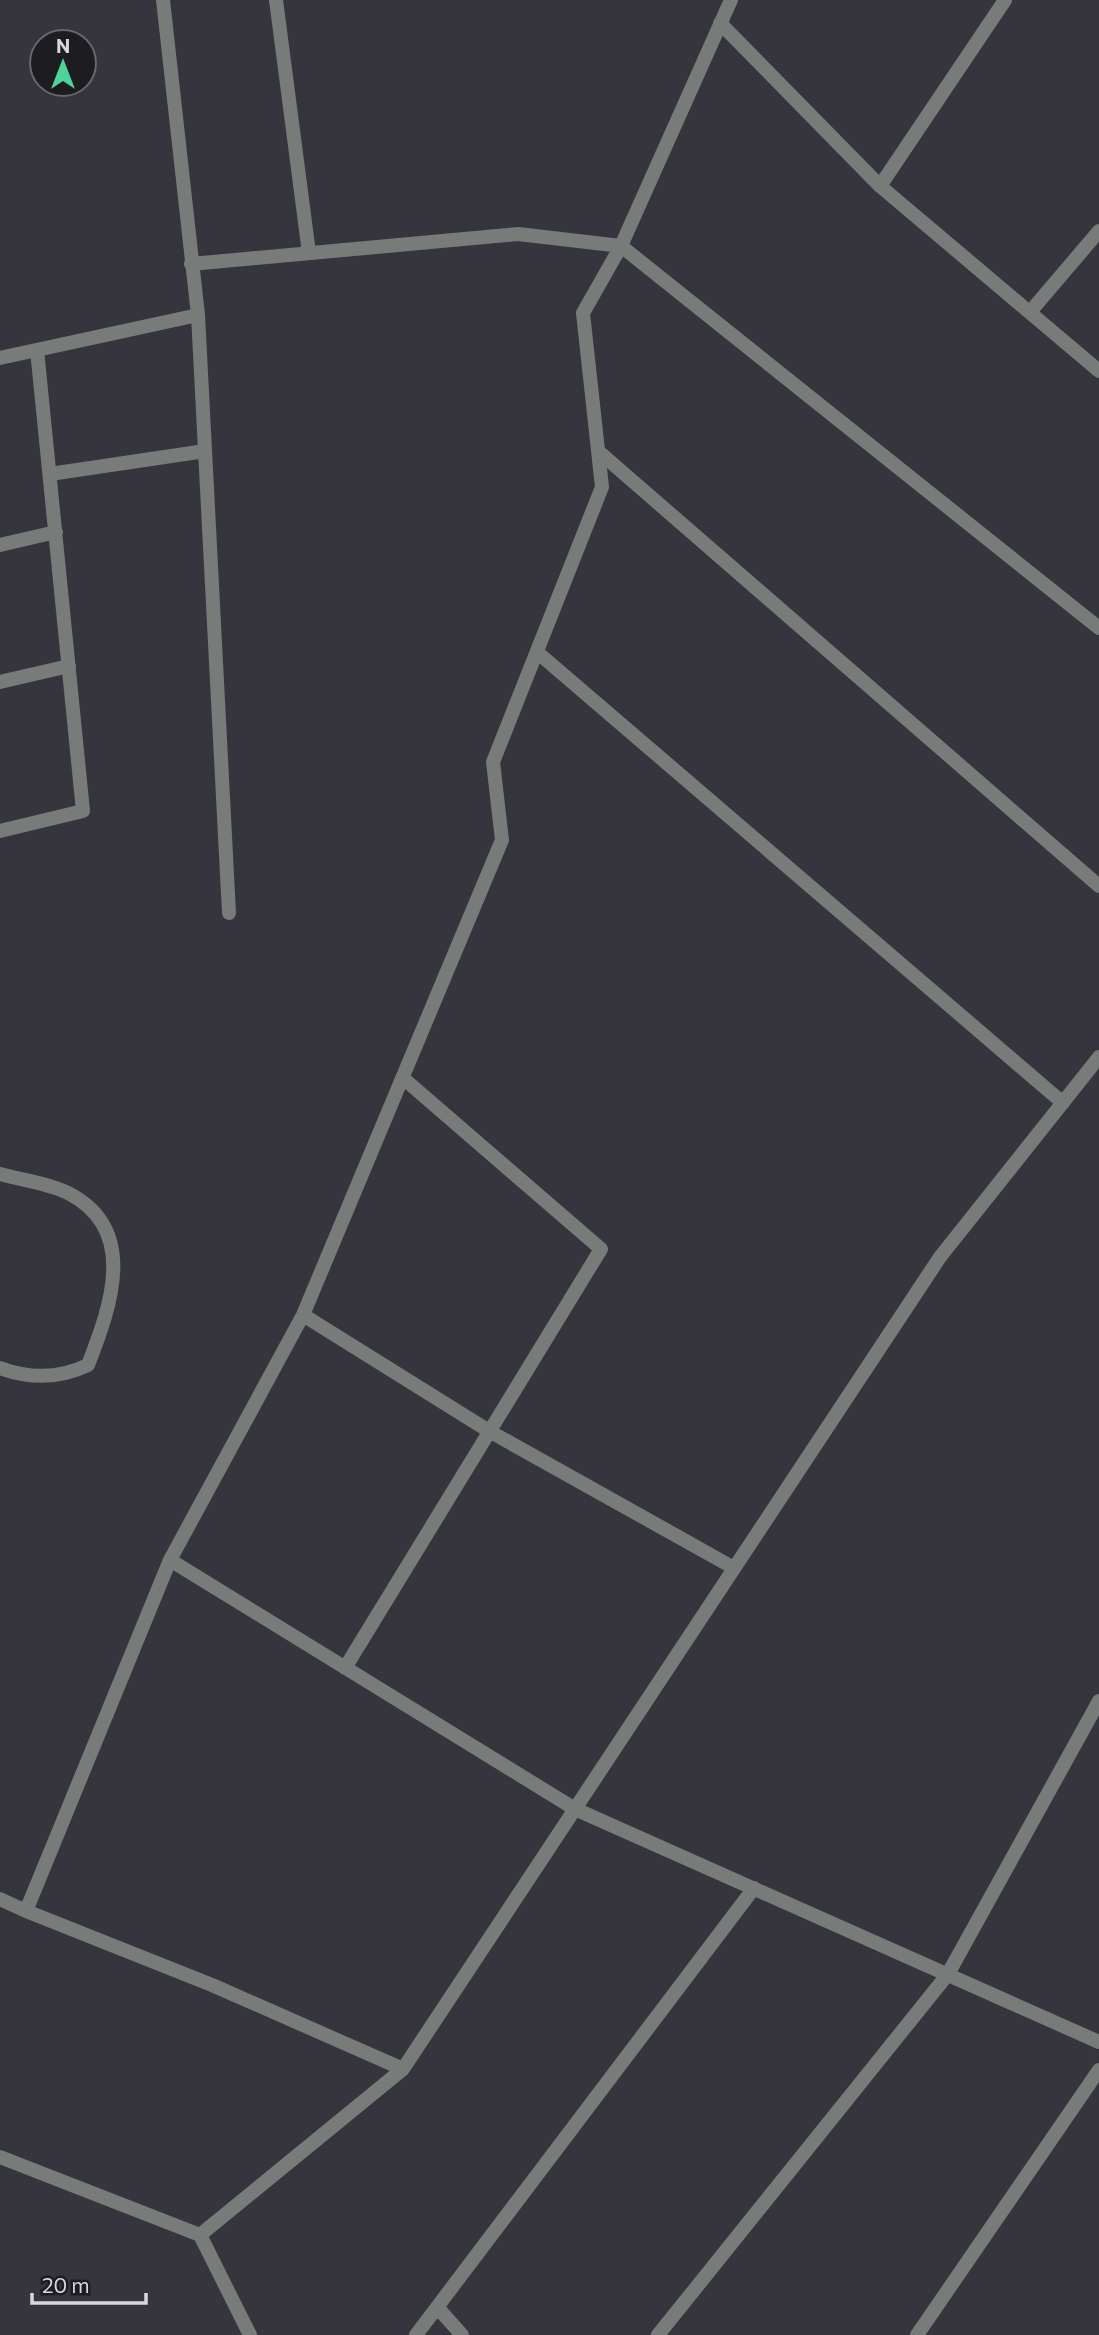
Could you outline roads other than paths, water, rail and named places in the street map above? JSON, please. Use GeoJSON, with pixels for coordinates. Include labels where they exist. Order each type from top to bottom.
{"type":"FeatureCollection","features":[{"type":"Feature","properties":{"kind":"street"},"geometry":{"type":"LineString","coordinates":[[163,0],[198,315],[229,913]]}},
{"type":"Feature","properties":{"kind":"street"},"geometry":{"type":"LineString","coordinates":[[276,0],[309,253]]}},
{"type":"Feature","properties":{"kind":"street"},"geometry":{"type":"LineString","coordinates":[[26,1911],[170,1560],[303,1315],[502,840],[493,762],[602,487],[583,313],[621,246],[731,0]]}},
{"type":"Feature","properties":{"kind":"street"},"geometry":{"type":"LineString","coordinates":[[880,186],[1005,0]]}},
{"type":"Feature","properties":{"kind":"street"},"geometry":{"type":"LineString","coordinates":[[720,23],[880,186],[1099,371]]}},
{"type":"Feature","properties":{"kind":"street"},"geometry":{"type":"LineString","coordinates":[[1030,312],[1099,232]]}},
{"type":"Feature","properties":{"kind":"street"},"geometry":{"type":"LineString","coordinates":[[191,264],[518,234],[621,246],[1099,628]]}},
{"type":"Feature","properties":{"kind":"street"},"geometry":{"type":"LineString","coordinates":[[0,358],[198,315]]}},
{"type":"Feature","properties":{"kind":"street"},"geometry":{"type":"LineString","coordinates":[[0,831],[83,811],[37,350]]}},
{"type":"Feature","properties":{"kind":"street"},"geometry":{"type":"LineString","coordinates":[[50,474],[205,451]]}},
{"type":"Feature","properties":{"kind":"street"},"geometry":{"type":"LineString","coordinates":[[598,451],[1099,886]]}},
{"type":"Feature","properties":{"kind":"street"},"geometry":{"type":"LineString","coordinates":[[0,545],[56,531]]}},
{"type":"Feature","properties":{"kind":"street"},"geometry":{"type":"LineString","coordinates":[[537,652],[1063,1103]]}},
{"type":"Feature","properties":{"kind":"street"},"geometry":{"type":"LineString","coordinates":[[0,682],[69,666]]}},
{"type":"Feature","properties":{"kind":"street"},"geometry":{"type":"LineString","coordinates":[[200,2235],[403,2069],[940,1257],[1099,1057]]}},
{"type":"Feature","properties":{"kind":"street"},"geometry":{"type":"LineString","coordinates":[[345,1668],[601,1249],[403,1078]]}},
{"type":"Feature","properties":{"kind":"street"},"geometry":{"type":"LineString","coordinates":[[0,1174],[68,1193],[103,1220],[113,1245],[113,1282],[102,1329],[88,1365],[65,1376],[18,1374],[0,1368]]}},
{"type":"Feature","properties":{"kind":"street"},"geometry":{"type":"LineString","coordinates":[[303,1315],[489,1431],[734,1568]]}},
{"type":"Feature","properties":{"kind":"street"},"geometry":{"type":"LineString","coordinates":[[170,1560],[575,1809],[1099,2042]]}},
{"type":"Feature","properties":{"kind":"street"},"geometry":{"type":"LineString","coordinates":[[658,2335],[947,1974],[1099,1701]]}},
{"type":"Feature","properties":{"kind":"street"},"geometry":{"type":"LineString","coordinates":[[416,2335],[754,1888]]}},
{"type":"Feature","properties":{"kind":"street"},"geometry":{"type":"LineString","coordinates":[[0,1899],[212,1985],[403,2069]]}},
{"type":"Feature","properties":{"kind":"street"},"geometry":{"type":"LineString","coordinates":[[917,2335],[1099,2070]]}},
{"type":"Feature","properties":{"kind":"street"},"geometry":{"type":"LineString","coordinates":[[0,2157],[200,2235],[250,2335]]}},
{"type":"Feature","properties":{"kind":"street"},"geometry":{"type":"LineString","coordinates":[[437,2307],[462,2335]]}}]}
